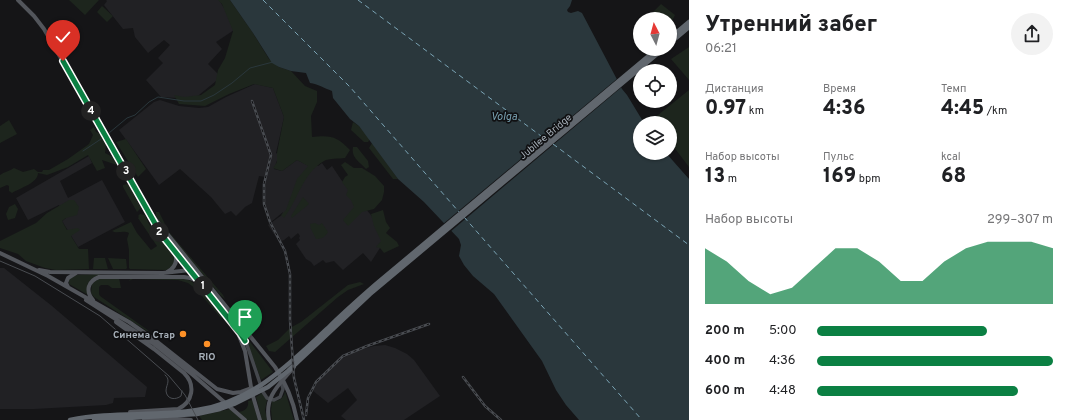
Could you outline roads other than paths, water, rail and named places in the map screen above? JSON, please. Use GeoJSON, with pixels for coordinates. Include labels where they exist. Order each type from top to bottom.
{"type":"FeatureCollection","features":[{"type":"Feature","properties":{"kind":"highway"},"geometry":{"type":"LineString","coordinates":[[677,32],[689,22]]}},
{"type":"Feature","properties":{"kind":"highway"},"geometry":{"type":"LineString","coordinates":[[677,37],[689,27]]}},
{"type":"Feature","properties":{"kind":"highway","name":"Jubilee Bridge"},"geometry":{"type":"LineString","coordinates":[[381,282],[649,56]]}},
{"type":"Feature","properties":{"kind":"highway"},"geometry":{"type":"LineString","coordinates":[[70,420],[110,414],[180,412],[205,409],[240,398],[259,388],[290,364],[337,319],[381,282],[655,56]]}},
{"type":"Feature","properties":{"kind":"highway"},"geometry":{"type":"LineString","coordinates":[[94,420],[189,415],[220,409],[241,401],[264,389],[281,377],[381,282]]}},
{"type":"Feature","properties":{"kind":"main road"},"geometry":{"type":"LineString","coordinates":[[18,0],[34,16],[44,29],[161,234],[233,323],[245,351],[252,393],[260,420]]}},
{"type":"Feature","properties":{"kind":"main road"},"geometry":{"type":"LineString","coordinates":[[150,214],[278,371],[291,398],[297,420]]}},
{"type":"Feature","properties":{"kind":"main road"},"geometry":{"type":"LineString","coordinates":[[163,273],[171,270],[174,266],[176,261],[174,251]]}},
{"type":"Feature","properties":{"kind":"main road"},"geometry":{"type":"LineString","coordinates":[[0,253],[94,301],[136,326],[207,382],[222,391],[232,393],[241,392],[259,384],[290,364]]}},
{"type":"Feature","properties":{"kind":"main road"},"geometry":{"type":"LineString","coordinates":[[35,270],[50,272],[126,274],[173,273],[189,270],[199,275]]}},
{"type":"Feature","properties":{"kind":"main road"},"geometry":{"type":"LineString","coordinates":[[79,272],[68,278],[66,283],[68,288],[153,343],[245,420]]}},
{"type":"Feature","properties":{"kind":"main road"},"geometry":{"type":"LineString","coordinates":[[94,301],[89,295],[88,287],[92,280],[104,274]]}},
{"type":"Feature","properties":{"kind":"main road"},"geometry":{"type":"LineString","coordinates":[[126,274],[184,277],[199,282]]}},
{"type":"Feature","properties":{"kind":"main road"},"geometry":{"type":"LineString","coordinates":[[97,307],[186,375],[191,383],[192,390],[189,399],[178,409],[110,414]]}},
{"type":"Feature","properties":{"kind":"main road"},"geometry":{"type":"LineString","coordinates":[[269,420],[268,409],[270,396],[302,358]]}},
{"type":"Feature","properties":{"kind":"main road"},"geometry":{"type":"LineString","coordinates":[[102,419],[177,418],[191,420]]}},
{"type":"Feature","properties":{"kind":"street"},"geometry":{"type":"LineString","coordinates":[[233,323],[245,341],[265,395],[271,400],[278,399],[283,393],[283,386],[278,371]]}},
{"type":"Feature","properties":{"kind":"water","name":"Volga"},"geometry":{"type":"Polygon","coordinates":[[[230,0],[572,0],[567,10],[568,12],[571,13],[578,11],[582,13],[622,89],[633,105],[633,108],[635,108],[640,116],[633,116],[633,160],[672,160],[689,179],[689,420],[579,420],[566,405],[556,390],[542,361],[494,294],[473,276],[464,265],[459,256],[461,245],[459,239],[424,202],[398,179],[359,126],[350,119],[333,98],[332,91],[310,83],[306,73],[291,71],[272,63],[230,0]]]}},
{"type":"Feature","properties":{"kind":"waterway"},"geometry":{"type":"LineString","coordinates":[[109,133],[127,118],[135,115],[149,102],[158,97],[184,101],[201,101],[214,95],[232,83],[250,68],[273,62]]}},
{"type":"Feature","properties":{"kind":"waterway"},"geometry":{"type":"LineString","coordinates":[[83,151],[101,139]]}},
{"type":"Feature","properties":{"kind":"tram line"},"geometry":{"type":"LineString","coordinates":[[0,261],[35,276],[100,316],[169,376],[185,395],[198,420]]}},
{"type":"Feature","properties":{"kind":"tram line"},"geometry":{"type":"LineString","coordinates":[[165,375],[168,380],[166,391],[170,398],[177,398],[181,396],[182,391]]}},
{"type":"Feature","properties":{"kind":"railway"},"geometry":{"type":"LineString","coordinates":[[252,101],[271,155],[264,184],[264,204],[270,222],[285,251],[290,274],[290,320],[294,378],[304,420]]}},
{"type":"Feature","properties":{"kind":"railway"},"geometry":{"type":"LineString","coordinates":[[306,415],[308,398],[316,382],[343,356],[429,324]]}},
{"type":"Feature","properties":{"kind":"railway"},"geometry":{"type":"LineString","coordinates":[[463,377],[485,406],[501,420]]}},
{"type":"Feature","properties":{"kind":"place","name":"Синема Стар"},"geometry":{"type":"Point","coordinates":[183,334]}},
{"type":"Feature","properties":{"kind":"place","name":"RIO"},"geometry":{"type":"Point","coordinates":[207,344]}}]}
